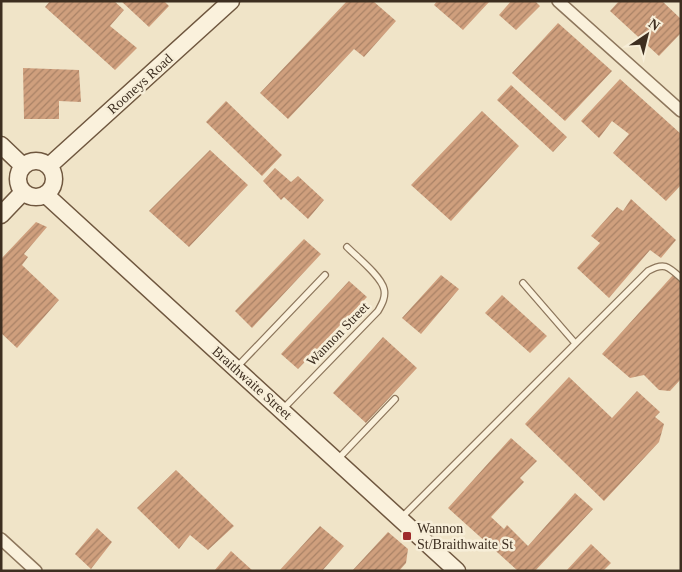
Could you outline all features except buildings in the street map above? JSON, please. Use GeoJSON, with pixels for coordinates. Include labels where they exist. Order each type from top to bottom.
{"type":"FeatureCollection","features":[{"type":"Feature","properties":{"kind":"street","name":"Rooneys Road"},"geometry":{"type":"LineString","coordinates":[[49,166],[231,1]]}},
{"type":"Feature","properties":{"kind":"street"},"geometry":{"type":"LineString","coordinates":[[558,1],[681,110]]}},
{"type":"Feature","properties":{"kind":"street"},"geometry":{"type":"LineString","coordinates":[[1,145],[23,166]]}},
{"type":"Feature","properties":{"kind":"street"},"geometry":{"type":"LineString","coordinates":[[38,161],[49,166],[53,171],[54,184],[46,195],[34,198],[23,192],[18,178],[23,166],[38,161]]}},
{"type":"Feature","properties":{"kind":"street"},"geometry":{"type":"LineString","coordinates":[[1,215],[23,192]]}},
{"type":"Feature","properties":{"kind":"street","name":"Braithwaite Street"},"geometry":{"type":"LineString","coordinates":[[46,195],[457,571]]}},
{"type":"Feature","properties":{"kind":"street"},"geometry":{"type":"LineString","coordinates":[[1,539],[36,571]]}},
{"type":"Feature","properties":{"kind":"lane","name":"Wannon Street"},"geometry":{"type":"LineString","coordinates":[[282,410],[378,311],[385,297],[384,288],[380,281],[347,247]]}},
{"type":"Feature","properties":{"kind":"lane"},"geometry":{"type":"LineString","coordinates":[[401,519],[648,271],[656,266],[664,266],[670,268],[681,278]]}},
{"type":"Feature","properties":{"kind":"lane"},"geometry":{"type":"LineString","coordinates":[[236,368],[324,275]]}},
{"type":"Feature","properties":{"kind":"lane"},"geometry":{"type":"LineString","coordinates":[[523,284],[576,343]]}},
{"type":"Feature","properties":{"kind":"lane"},"geometry":{"type":"LineString","coordinates":[[337,461],[395,399]]}},
{"type":"Feature","properties":{"kind":"place","name":"Wannon St/Braithwaite St"},"geometry":{"type":"Point","coordinates":[407,536]}}]}
